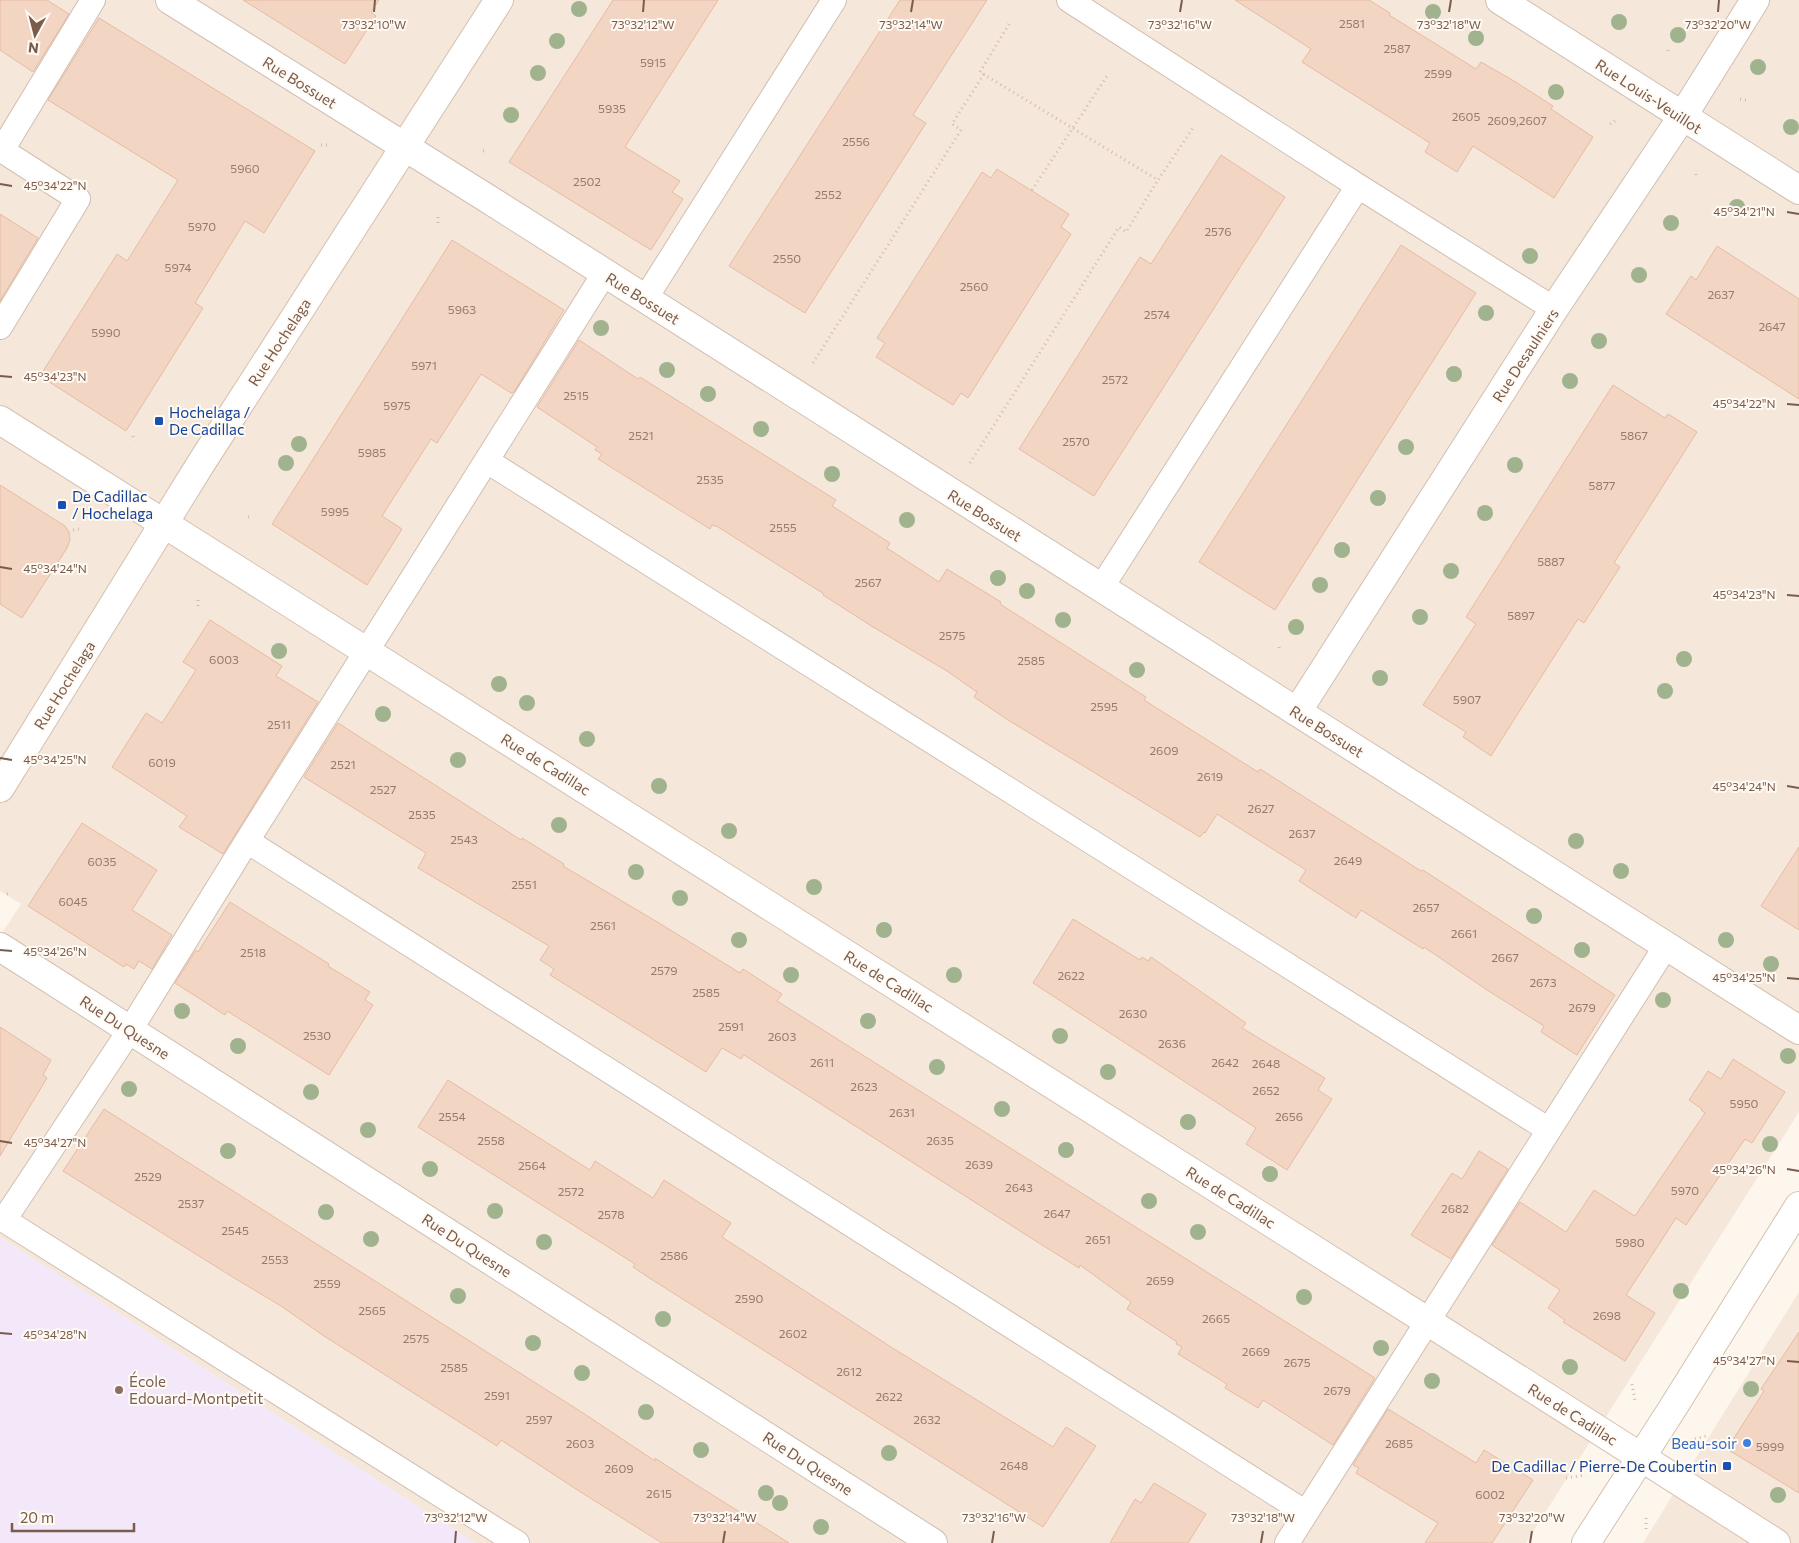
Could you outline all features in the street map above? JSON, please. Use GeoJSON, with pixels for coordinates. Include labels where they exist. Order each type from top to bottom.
{"type":"FeatureCollection","features":[{"type":"Feature","properties":{"kind":"street","name":"Rue Bossuet"},"geometry":{"type":"LineString","coordinates":[[170,0],[1799,1030]]}},
{"type":"Feature","properties":{"kind":"street","name":"Rue Hochelaga"},"geometry":{"type":"LineString","coordinates":[[0,788],[164,524],[499,0]]}},
{"type":"Feature","properties":{"kind":"street","name":"Rue Louis-Veuillot"},"geometry":{"type":"LineString","coordinates":[[1500,0],[1799,190]]}},
{"type":"Feature","properties":{"kind":"street","name":"Rue Desaulniers"},"geometry":{"type":"LineString","coordinates":[[1297,712],[1554,309],[1682,116],[1755,0]]}},
{"type":"Feature","properties":{"kind":"street","name":"Rue de Cadillac"},"geometry":{"type":"LineString","coordinates":[[0,420],[1776,1543]]}},
{"type":"Feature","properties":{"kind":"street","name":"Rue Du Quesne"},"geometry":{"type":"LineString","coordinates":[[0,947],[933,1543]]}},
{"type":"Feature","properties":{"kind":"street"},"geometry":{"type":"LineString","coordinates":[[1586,1543],[1799,1206]]}},
{"type":"Feature","properties":{"kind":"lane"},"geometry":{"type":"LineString","coordinates":[[0,327],[78,199],[1,150],[94,0]]}},
{"type":"Feature","properties":{"kind":"lane"},"geometry":{"type":"LineString","coordinates":[[645,299],[834,0]]}},
{"type":"Feature","properties":{"kind":"lane"},"geometry":{"type":"LineString","coordinates":[[1069,0],[1358,186],[1554,309]]}},
{"type":"Feature","properties":{"kind":"lane"},"geometry":{"type":"LineString","coordinates":[[1101,588],[1358,186]]}},
{"type":"Feature","properties":{"kind":"lane"},"geometry":{"type":"LineString","coordinates":[[517,1543],[4,1220],[130,1030],[604,274]]}},
{"type":"Feature","properties":{"kind":"lane"},"geometry":{"type":"LineString","coordinates":[[487,461],[1549,1130]]}},
{"type":"Feature","properties":{"kind":"lane"},"geometry":{"type":"LineString","coordinates":[[247,841],[1306,1513]]}},
{"type":"Feature","properties":{"kind":"lane"},"geometry":{"type":"LineString","coordinates":[[1287,1543],[1666,946]]}},
{"type":"Feature","properties":{"kind":"path"},"geometry":{"type":"LineString","coordinates":[[1009,24],[980,72],[1158,180]]}},
{"type":"Feature","properties":{"kind":"path"},"geometry":{"type":"LineString","coordinates":[[812,364],[961,130],[952,124],[984,74]]}},
{"type":"Feature","properties":{"kind":"path"},"geometry":{"type":"LineString","coordinates":[[1032,190],[1107,76]]}},
{"type":"Feature","properties":{"kind":"path"},"geometry":{"type":"LineString","coordinates":[[1740,99],[1746,100]]}},
{"type":"Feature","properties":{"kind":"path"},"geometry":{"type":"LineString","coordinates":[[1610,124],[1615,121]]}},
{"type":"Feature","properties":{"kind":"path"},"geometry":{"type":"LineString","coordinates":[[970,463],[1119,227],[1126,232],[1193,128]]}},
{"type":"Feature","properties":{"kind":"path"},"geometry":{"type":"LineString","coordinates":[[321,144],[327,144]]}},
{"type":"Feature","properties":{"kind":"path"},"geometry":{"type":"LineString","coordinates":[[438,217],[438,223]]}},
{"type":"Feature","properties":{"kind":"path"},"geometry":{"type":"LineString","coordinates":[[133,436],[134,441]]}},
{"type":"Feature","properties":{"kind":"path"},"geometry":{"type":"LineString","coordinates":[[248,516],[253,516]]}},
{"type":"Feature","properties":{"kind":"path"},"geometry":{"type":"LineString","coordinates":[[74,530],[79,529]]}},
{"type":"Feature","properties":{"kind":"path"},"geometry":{"type":"LineString","coordinates":[[198,600],[198,606]]}},
{"type":"Feature","properties":{"kind":"path"},"geometry":{"type":"LineString","coordinates":[[1632,1384],[1635,1401]]}},
{"type":"Feature","properties":{"kind":"path"},"geometry":{"type":"LineString","coordinates":[[1694,1439],[1706,1436]]}},
{"type":"Feature","properties":{"kind":"path"},"geometry":{"type":"LineString","coordinates":[[1566,1478],[1585,1475]]}},
{"type":"Feature","properties":{"kind":"path"},"geometry":{"type":"LineString","coordinates":[[1645,1512],[1646,1530]]}},
{"type":"Feature","properties":{"kind":"shaded area"},"geometry":{"type":"Polygon","coordinates":[[[0,0],[1799,0],[1799,1112],[1526,1543],[475,1543],[0,1237],[0,936],[21,904],[0,891],[0,0]]]}},
{"type":"Feature","properties":{"kind":"shaded area","name":"École Edouard-Montpetit"},"geometry":{"type":"Polygon","coordinates":[[[0,1237],[475,1543],[0,1543],[0,1237]]]}},
{"type":"Feature","properties":{"kind":"shaded area"},"geometry":{"type":"Polygon","coordinates":[[[1799,1292],[1799,1543],[1643,1543],[1799,1292]]]}},
{"type":"Feature","properties":{"kind":"building"},"geometry":{"type":"Polygon","coordinates":[[[0,0],[47,0],[69,14],[33,72],[0,50],[0,0]]]}},
{"type":"Feature","properties":{"kind":"building"},"geometry":{"type":"Polygon","coordinates":[[[243,0],[379,0],[371,12],[376,16],[345,64],[243,0]]]}},
{"type":"Feature","properties":{"kind":"building"},"geometry":{"type":"Polygon","coordinates":[[[613,0],[718,0],[625,147],[680,181],[672,192],[683,199],[651,250],[509,162],[613,0]]]}},
{"type":"Feature","properties":{"kind":"building"},"geometry":{"type":"Polygon","coordinates":[[[900,0],[987,0],[913,115],[926,123],[805,313],[729,266],[900,0]]]}},
{"type":"Feature","properties":{"kind":"building"},"geometry":{"type":"Polygon","coordinates":[[[1235,0],[1369,0],[1390,13],[1389,15],[1476,69],[1481,62],[1514,81],[1553,106],[1551,109],[1593,137],[1554,198],[1473,146],[1457,172],[1425,152],[1430,143],[1302,62],[1311,49],[1235,0]]]}},
{"type":"Feature","properties":{"kind":"building"},"geometry":{"type":"Polygon","coordinates":[[[99,18],[315,151],[264,233],[245,221],[195,303],[203,308],[126,431],[40,376],[117,254],[127,261],[178,180],[48,100],[99,18]]]}},
{"type":"Feature","properties":{"kind":"building"},"geometry":{"type":"Polygon","coordinates":[[[1221,155],[1285,197],[1094,496],[1019,449],[1140,257],[1151,264],[1221,155]]]}},
{"type":"Feature","properties":{"kind":"building"},"geometry":{"type":"Polygon","coordinates":[[[997,169],[1069,214],[1061,227],[1071,234],[968,398],[961,393],[953,405],[876,357],[885,343],[877,338],[982,172],[991,178],[997,169]]]}},
{"type":"Feature","properties":{"kind":"building"},"geometry":{"type":"Polygon","coordinates":[[[0,214],[38,238],[0,301],[0,214]]]}},
{"type":"Feature","properties":{"kind":"building"},"geometry":{"type":"Polygon","coordinates":[[[452,240],[564,310],[514,392],[511,393],[481,374],[437,443],[431,439],[382,516],[402,529],[367,585],[272,524],[452,240]]]}},
{"type":"Feature","properties":{"kind":"building"},"geometry":{"type":"Polygon","coordinates":[[[1401,245],[1476,293],[1275,610],[1199,562],[1401,245]]]}},
{"type":"Feature","properties":{"kind":"building"},"geometry":{"type":"Polygon","coordinates":[[[1717,246],[1799,299],[1799,399],[1666,314],[1691,276],[1696,280],[1717,246]]]}},
{"type":"Feature","properties":{"kind":"building"},"geometry":{"type":"Polygon","coordinates":[[[579,340],[638,379],[640,377],[836,500],[832,506],[890,543],[887,548],[939,582],[947,569],[1146,697],[1144,700],[1258,772],[1260,769],[1421,871],[1423,870],[1615,995],[1577,1055],[1541,1032],[1544,1026],[1424,947],[1423,949],[1361,910],[1356,918],[1299,881],[1306,870],[1217,814],[1205,833],[1200,837],[1008,720],[974,697],[977,692],[947,671],[873,627],[718,527],[712,525],[710,529],[598,459],[602,454],[595,450],[597,447],[537,407],[579,340]]]}},
{"type":"Feature","properties":{"kind":"building"},"geometry":{"type":"Polygon","coordinates":[[[1613,385],[1665,418],[1668,414],[1697,432],[1614,563],[1620,567],[1584,623],[1578,619],[1491,756],[1463,737],[1466,732],[1423,705],[1476,624],[1466,617],[1613,385]]]}},
{"type":"Feature","properties":{"kind":"building"},"geometry":{"type":"Polygon","coordinates":[[[0,485],[65,526],[69,532],[70,540],[67,548],[22,618],[0,604],[0,485]]]}},
{"type":"Feature","properties":{"kind":"building"},"geometry":{"type":"Polygon","coordinates":[[[210,620],[282,666],[276,676],[318,702],[223,854],[179,827],[187,816],[112,767],[146,713],[162,723],[196,670],[183,662],[210,620]]]}},
{"type":"Feature","properties":{"kind":"building"},"geometry":{"type":"Polygon","coordinates":[[[338,723],[521,840],[522,838],[564,864],[563,866],[740,973],[743,969],[782,994],[777,1001],[1375,1378],[1333,1445],[1263,1400],[1258,1408],[1225,1388],[1227,1384],[1178,1354],[1182,1347],[1176,1344],[1177,1342],[1127,1309],[1131,1302],[1080,1265],[1079,1268],[1042,1245],[744,1055],[741,1059],[722,1048],[706,1072],[550,975],[554,969],[540,960],[549,946],[418,868],[426,853],[304,777],[338,723]]]}},
{"type":"Feature","properties":{"kind":"building"},"geometry":{"type":"Polygon","coordinates":[[[82,823],[157,870],[132,910],[172,935],[152,969],[139,961],[134,969],[126,964],[124,967],[28,906],[82,823]]]}},
{"type":"Feature","properties":{"kind":"building"},"geometry":{"type":"Polygon","coordinates":[[[1799,847],[1799,930],[1761,906],[1799,847]]]}},
{"type":"Feature","properties":{"kind":"building"},"geometry":{"type":"Polygon","coordinates":[[[230,902],[370,992],[365,1000],[373,1005],[329,1075],[227,1011],[225,1015],[175,983],[196,950],[198,952],[230,902]]]}},
{"type":"Feature","properties":{"kind":"building"},"geometry":{"type":"Polygon","coordinates":[[[1073,919],[1140,960],[1142,957],[1148,961],[1151,957],[1246,1023],[1242,1028],[1325,1078],[1318,1090],[1332,1099],[1287,1170],[1246,1144],[1256,1128],[1033,983],[1073,919]]]}},
{"type":"Feature","properties":{"kind":"building"},"geometry":{"type":"Polygon","coordinates":[[[0,1027],[51,1060],[43,1075],[47,1078],[0,1156],[0,1027]]]}},
{"type":"Feature","properties":{"kind":"building"},"geometry":{"type":"Polygon","coordinates":[[[1733,1059],[1785,1092],[1752,1143],[1745,1139],[1686,1225],[1676,1218],[1626,1295],[1655,1313],[1625,1361],[1563,1322],[1565,1320],[1548,1308],[1560,1290],[1492,1245],[1520,1202],[1566,1232],[1594,1190],[1635,1216],[1705,1113],[1689,1100],[1708,1071],[1721,1079],[1733,1059]]]}},
{"type":"Feature","properties":{"kind":"building"},"geometry":{"type":"Polygon","coordinates":[[[448,1080],[590,1170],[595,1161],[653,1198],[664,1180],[731,1223],[722,1237],[891,1347],[1053,1447],[1066,1427],[1096,1446],[1043,1527],[651,1279],[633,1267],[635,1264],[418,1127],[448,1080]]]}},
{"type":"Feature","properties":{"kind":"building"},"geometry":{"type":"Polygon","coordinates":[[[104,1109],[583,1413],[655,1461],[655,1458],[789,1543],[662,1543],[501,1440],[497,1446],[324,1336],[281,1306],[63,1171],[104,1109]]]}},
{"type":"Feature","properties":{"kind":"building"},"geometry":{"type":"Polygon","coordinates":[[[1479,1151],[1508,1169],[1451,1259],[1411,1235],[1452,1173],[1462,1179],[1479,1151]]]}},
{"type":"Feature","properties":{"kind":"building"},"geometry":{"type":"Polygon","coordinates":[[[1799,1332],[1799,1493],[1727,1449],[1764,1391],[1761,1389],[1799,1332]]]}},
{"type":"Feature","properties":{"kind":"building"},"geometry":{"type":"Polygon","coordinates":[[[1388,1409],[1476,1463],[1484,1450],[1533,1480],[1492,1543],[1425,1543],[1438,1523],[1356,1473],[1359,1468],[1353,1465],[1388,1409]]]}},
{"type":"Feature","properties":{"kind":"building"},"geometry":{"type":"Polygon","coordinates":[[[1154,1483],[1206,1514],[1188,1543],[1110,1543],[1135,1499],[1141,1503],[1154,1483]]]}},
{"type":"Feature","properties":{"kind":"place","name":"Hochelaga / De Cadillac"},"geometry":{"type":"Point","coordinates":[159,421]}},
{"type":"Feature","properties":{"kind":"place","name":"De Cadillac / Hochelaga"},"geometry":{"type":"Point","coordinates":[62,505]}},
{"type":"Feature","properties":{"kind":"place","name":"École Edouard-Montpetit"},"geometry":{"type":"Point","coordinates":[119,1390]}},
{"type":"Feature","properties":{"kind":"place","name":"Beau-soir"},"geometry":{"type":"Point","coordinates":[1747,1443]}},
{"type":"Feature","properties":{"kind":"place","name":"De Cadillac / Pierre-De Coubertin"},"geometry":{"type":"Point","coordinates":[1727,1466]}}]}
